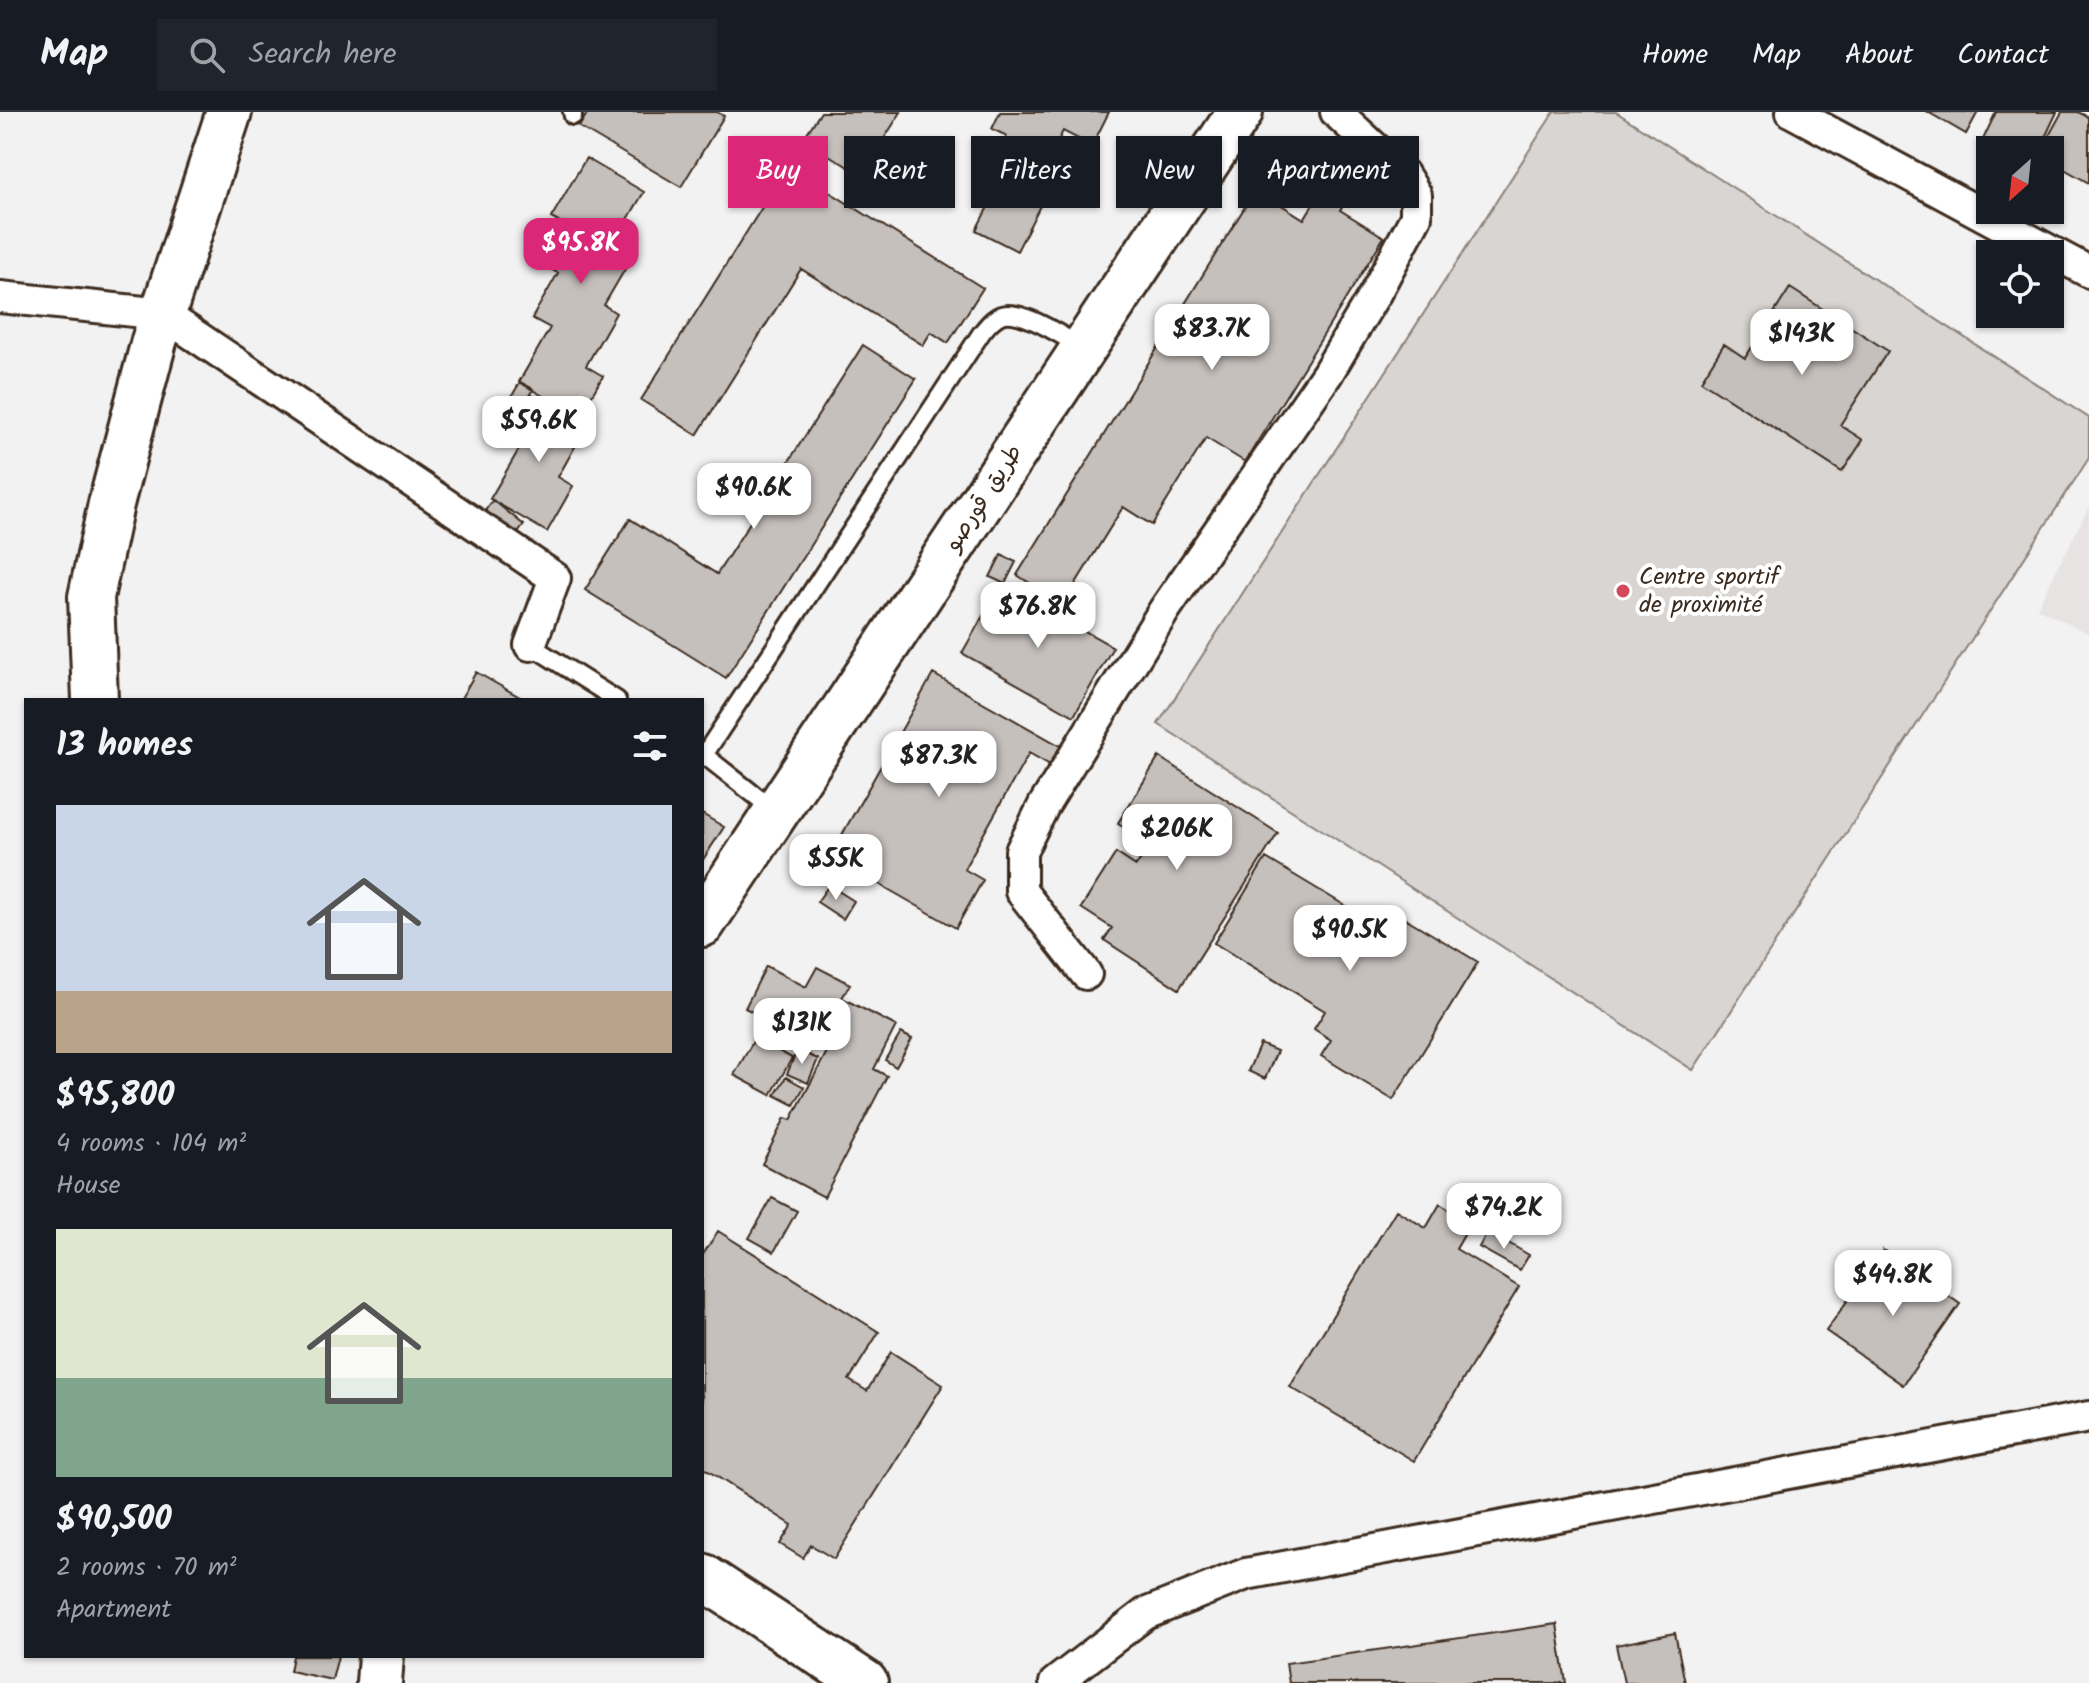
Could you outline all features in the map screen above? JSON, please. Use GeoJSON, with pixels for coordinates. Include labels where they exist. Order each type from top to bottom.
{"type":"FeatureCollection","features":[{"type":"Feature","properties":{"kind":"main road"},"geometry":{"type":"LineString","coordinates":[[95,698],[91,597],[111,504],[154,341],[229,112]]}},
{"type":"Feature","properties":{"kind":"main road","name":"طريق قورصو"},"geometry":{"type":"LineString","coordinates":[[704,921],[1240,112]]}},
{"type":"Feature","properties":{"kind":"main road"},"geometry":{"type":"LineString","coordinates":[[704,1577],[865,1683]]}},
{"type":"Feature","properties":{"kind":"main road"},"geometry":{"type":"LineString","coordinates":[[379,1683],[381,1658]]}},
{"type":"Feature","properties":{"kind":"street"},"geometry":{"type":"LineString","coordinates":[[1086,974],[1021,891],[1021,851],[1044,805],[1165,609],[1327,374],[1416,217],[1416,195],[1403,174],[1336,112]]}},
{"type":"Feature","properties":{"kind":"street"},"geometry":{"type":"LineString","coordinates":[[1792,112],[2089,272]]}},
{"type":"Feature","properties":{"kind":"street"},"geometry":{"type":"LineString","coordinates":[[0,297],[163,314],[555,578],[530,645]]}},
{"type":"Feature","properties":{"kind":"street"},"geometry":{"type":"LineString","coordinates":[[1055,1683],[1145,1614],[1246,1574],[2089,1417]]}},
{"type":"Feature","properties":{"kind":"lane"},"geometry":{"type":"LineString","coordinates":[[704,752],[973,345],[992,321],[1003,314],[1023,316],[1084,347]]}},
{"type":"Feature","properties":{"kind":"lane"},"geometry":{"type":"LineString","coordinates":[[530,645],[614,698]]}},
{"type":"Feature","properties":{"kind":"lane"},"geometry":{"type":"LineString","coordinates":[[704,755],[776,812]]}},
{"type":"Feature","properties":{"kind":"shaded area","name":"Centre sportif de proximité"},"geometry":{"type":"Polygon","coordinates":[[[1554,112],[1616,112],[2089,418],[2089,458],[1693,1070],[1158,724],[1554,112]]]}},
{"type":"Feature","properties":{"kind":"shaded area"},"geometry":{"type":"Polygon","coordinates":[[[2089,507],[2089,634],[2037,608],[2089,507]]]}},
{"type":"Feature","properties":{"kind":"building"},"geometry":{"type":"Polygon","coordinates":[[[588,112],[717,112],[724,116],[681,187],[579,127],[588,112]]]}},
{"type":"Feature","properties":{"kind":"building"},"geometry":{"type":"Polygon","coordinates":[[[821,112],[901,112],[886,136],[844,136],[844,164],[828,155],[828,136],[805,136],[821,112]]]}},
{"type":"Feature","properties":{"kind":"building"},"geometry":{"type":"Polygon","coordinates":[[[1000,112],[1109,112],[1097,136],[1073,136],[1063,131],[1060,136],[1007,136],[992,129],[1000,112]]]}},
{"type":"Feature","properties":{"kind":"building"},"geometry":{"type":"Polygon","coordinates":[[[1928,112],[1978,112],[1966,134],[1928,112]]]}},
{"type":"Feature","properties":{"kind":"building"},"geometry":{"type":"Polygon","coordinates":[[[1996,112],[2057,112],[2046,136],[1985,136],[1996,112]]]}},
{"type":"Feature","properties":{"kind":"building"},"geometry":{"type":"Polygon","coordinates":[[[2062,112],[2089,116],[2089,183],[2064,169],[2064,136],[2049,136],[2062,112]]]}},
{"type":"Feature","properties":{"kind":"building"},"geometry":{"type":"Polygon","coordinates":[[[586,158],[644,192],[611,248],[631,259],[604,305],[616,313],[586,366],[603,376],[579,417],[519,382],[550,328],[532,318],[558,273],[547,267],[570,228],[551,218],[586,158]]]}},
{"type":"Feature","properties":{"kind":"building"},"geometry":{"type":"Polygon","coordinates":[[[828,191],[844,201],[844,208],[855,208],[983,288],[948,343],[931,332],[923,345],[801,269],[697,435],[641,400],[762,208],[828,208],[828,191]]]}},
{"type":"Feature","properties":{"kind":"building"},"geometry":{"type":"Polygon","coordinates":[[[987,208],[1039,208],[1017,251],[976,230],[987,208]]]}},
{"type":"Feature","properties":{"kind":"building"},"geometry":{"type":"Polygon","coordinates":[[[1244,208],[1286,208],[1304,219],[1311,208],[1342,208],[1340,210],[1384,237],[1245,462],[1206,438],[1152,525],[1123,507],[1063,604],[1017,575],[1244,208]]]}},
{"type":"Feature","properties":{"kind":"building"},"geometry":{"type":"Polygon","coordinates":[[[1790,288],[1888,351],[1840,425],[1863,440],[1842,472],[1701,381],[1724,344],[1745,358],[1790,288]]]}},
{"type":"Feature","properties":{"kind":"building"},"geometry":{"type":"Polygon","coordinates":[[[863,345],[916,379],[726,678],[585,590],[630,519],[717,574],[863,345]]]}},
{"type":"Feature","properties":{"kind":"building"},"geometry":{"type":"Polygon","coordinates":[[[520,382],[533,389],[522,408],[509,401],[520,382]]]}},
{"type":"Feature","properties":{"kind":"building"},"geometry":{"type":"Polygon","coordinates":[[[530,394],[586,427],[558,477],[573,486],[547,532],[490,499],[525,439],[509,430],[530,394]]]}},
{"type":"Feature","properties":{"kind":"building"},"geometry":{"type":"Polygon","coordinates":[[[493,500],[524,525],[515,537],[484,512],[493,500]]]}},
{"type":"Feature","properties":{"kind":"building"},"geometry":{"type":"Polygon","coordinates":[[[1001,555],[1016,562],[1005,584],[990,577],[1001,555]]]}},
{"type":"Feature","properties":{"kind":"building"},"geometry":{"type":"Polygon","coordinates":[[[1001,584],[1113,647],[1074,716],[962,653],[1001,584]]]}},
{"type":"Feature","properties":{"kind":"building"},"geometry":{"type":"Polygon","coordinates":[[[476,672],[522,698],[461,698],[476,672]]]}},
{"type":"Feature","properties":{"kind":"building"},"geometry":{"type":"Polygon","coordinates":[[[933,674],[1069,751],[1059,770],[1029,753],[964,869],[983,880],[956,928],[830,856],[933,674]]]}},
{"type":"Feature","properties":{"kind":"building"},"geometry":{"type":"Polygon","coordinates":[[[1159,757],[1278,833],[1179,989],[1104,940],[1112,928],[1081,908],[1116,853],[1136,866],[1151,843],[1118,823],[1159,757]]]}},
{"type":"Feature","properties":{"kind":"building"},"geometry":{"type":"Polygon","coordinates":[[[704,815],[724,827],[704,858],[704,815]]]}},
{"type":"Feature","properties":{"kind":"building"},"geometry":{"type":"Polygon","coordinates":[[[1266,858],[1379,926],[1390,909],[1478,962],[1393,1100],[1321,1056],[1331,1040],[1314,1029],[1325,1011],[1214,943],[1266,858]]]}},
{"type":"Feature","properties":{"kind":"building"},"geometry":{"type":"Polygon","coordinates":[[[829,885],[854,901],[843,919],[817,902],[829,885]]]}},
{"type":"Feature","properties":{"kind":"building"},"geometry":{"type":"Polygon","coordinates":[[[766,966],[806,987],[817,967],[850,984],[842,998],[896,1026],[874,1069],[887,1076],[824,1197],[762,1164],[785,1118],[791,1120],[828,1050],[745,1008],[766,966]]]}},
{"type":"Feature","properties":{"kind":"building"},"geometry":{"type":"Polygon","coordinates":[[[901,1033],[912,1039],[896,1067],[885,1060],[901,1033]]]}},
{"type":"Feature","properties":{"kind":"building"},"geometry":{"type":"Polygon","coordinates":[[[755,1038],[792,1058],[771,1095],[734,1075],[755,1038]]]}},
{"type":"Feature","properties":{"kind":"building"},"geometry":{"type":"Polygon","coordinates":[[[1260,1044],[1277,1051],[1265,1079],[1248,1071],[1260,1044]]]}},
{"type":"Feature","properties":{"kind":"building"},"geometry":{"type":"Polygon","coordinates":[[[797,1050],[818,1059],[808,1083],[787,1074],[797,1050]]]}},
{"type":"Feature","properties":{"kind":"building"},"geometry":{"type":"Polygon","coordinates":[[[786,1077],[804,1087],[794,1105],[775,1095],[786,1077]]]}},
{"type":"Feature","properties":{"kind":"building"},"geometry":{"type":"Polygon","coordinates":[[[772,1198],[797,1211],[774,1252],[749,1238],[772,1198]]]}},
{"type":"Feature","properties":{"kind":"building"},"geometry":{"type":"Polygon","coordinates":[[[1440,1204],[1471,1223],[1456,1249],[1519,1287],[1414,1461],[1290,1387],[1396,1210],[1426,1228],[1440,1204]]]}},
{"type":"Feature","properties":{"kind":"building"},"geometry":{"type":"Polygon","coordinates":[[[718,1231],[879,1332],[849,1380],[867,1391],[891,1352],[943,1385],[834,1559],[811,1545],[803,1558],[780,1544],[792,1525],[704,1468],[704,1253],[718,1231]]]}},
{"type":"Feature","properties":{"kind":"building"},"geometry":{"type":"Polygon","coordinates":[[[1488,1231],[1529,1255],[1520,1270],[1479,1247],[1488,1231]]]}},
{"type":"Feature","properties":{"kind":"building"},"geometry":{"type":"Polygon","coordinates":[[[1883,1250],[1960,1304],[1903,1385],[1826,1331],[1883,1250]]]}},
{"type":"Feature","properties":{"kind":"building"},"geometry":{"type":"Polygon","coordinates":[[[1557,1624],[1566,1683],[1289,1683],[1286,1663],[1557,1624]]]}},
{"type":"Feature","properties":{"kind":"building"},"geometry":{"type":"Polygon","coordinates":[[[1675,1633],[1685,1683],[1624,1683],[1616,1645],[1675,1633]]]}},
{"type":"Feature","properties":{"kind":"building"},"geometry":{"type":"Polygon","coordinates":[[[293,1658],[338,1658],[332,1680],[290,1671],[293,1658]]]}},
{"type":"Feature","properties":{"kind":"place","name":"Centre sportif de proximité"},"geometry":{"type":"Point","coordinates":[1623,591]}}]}
